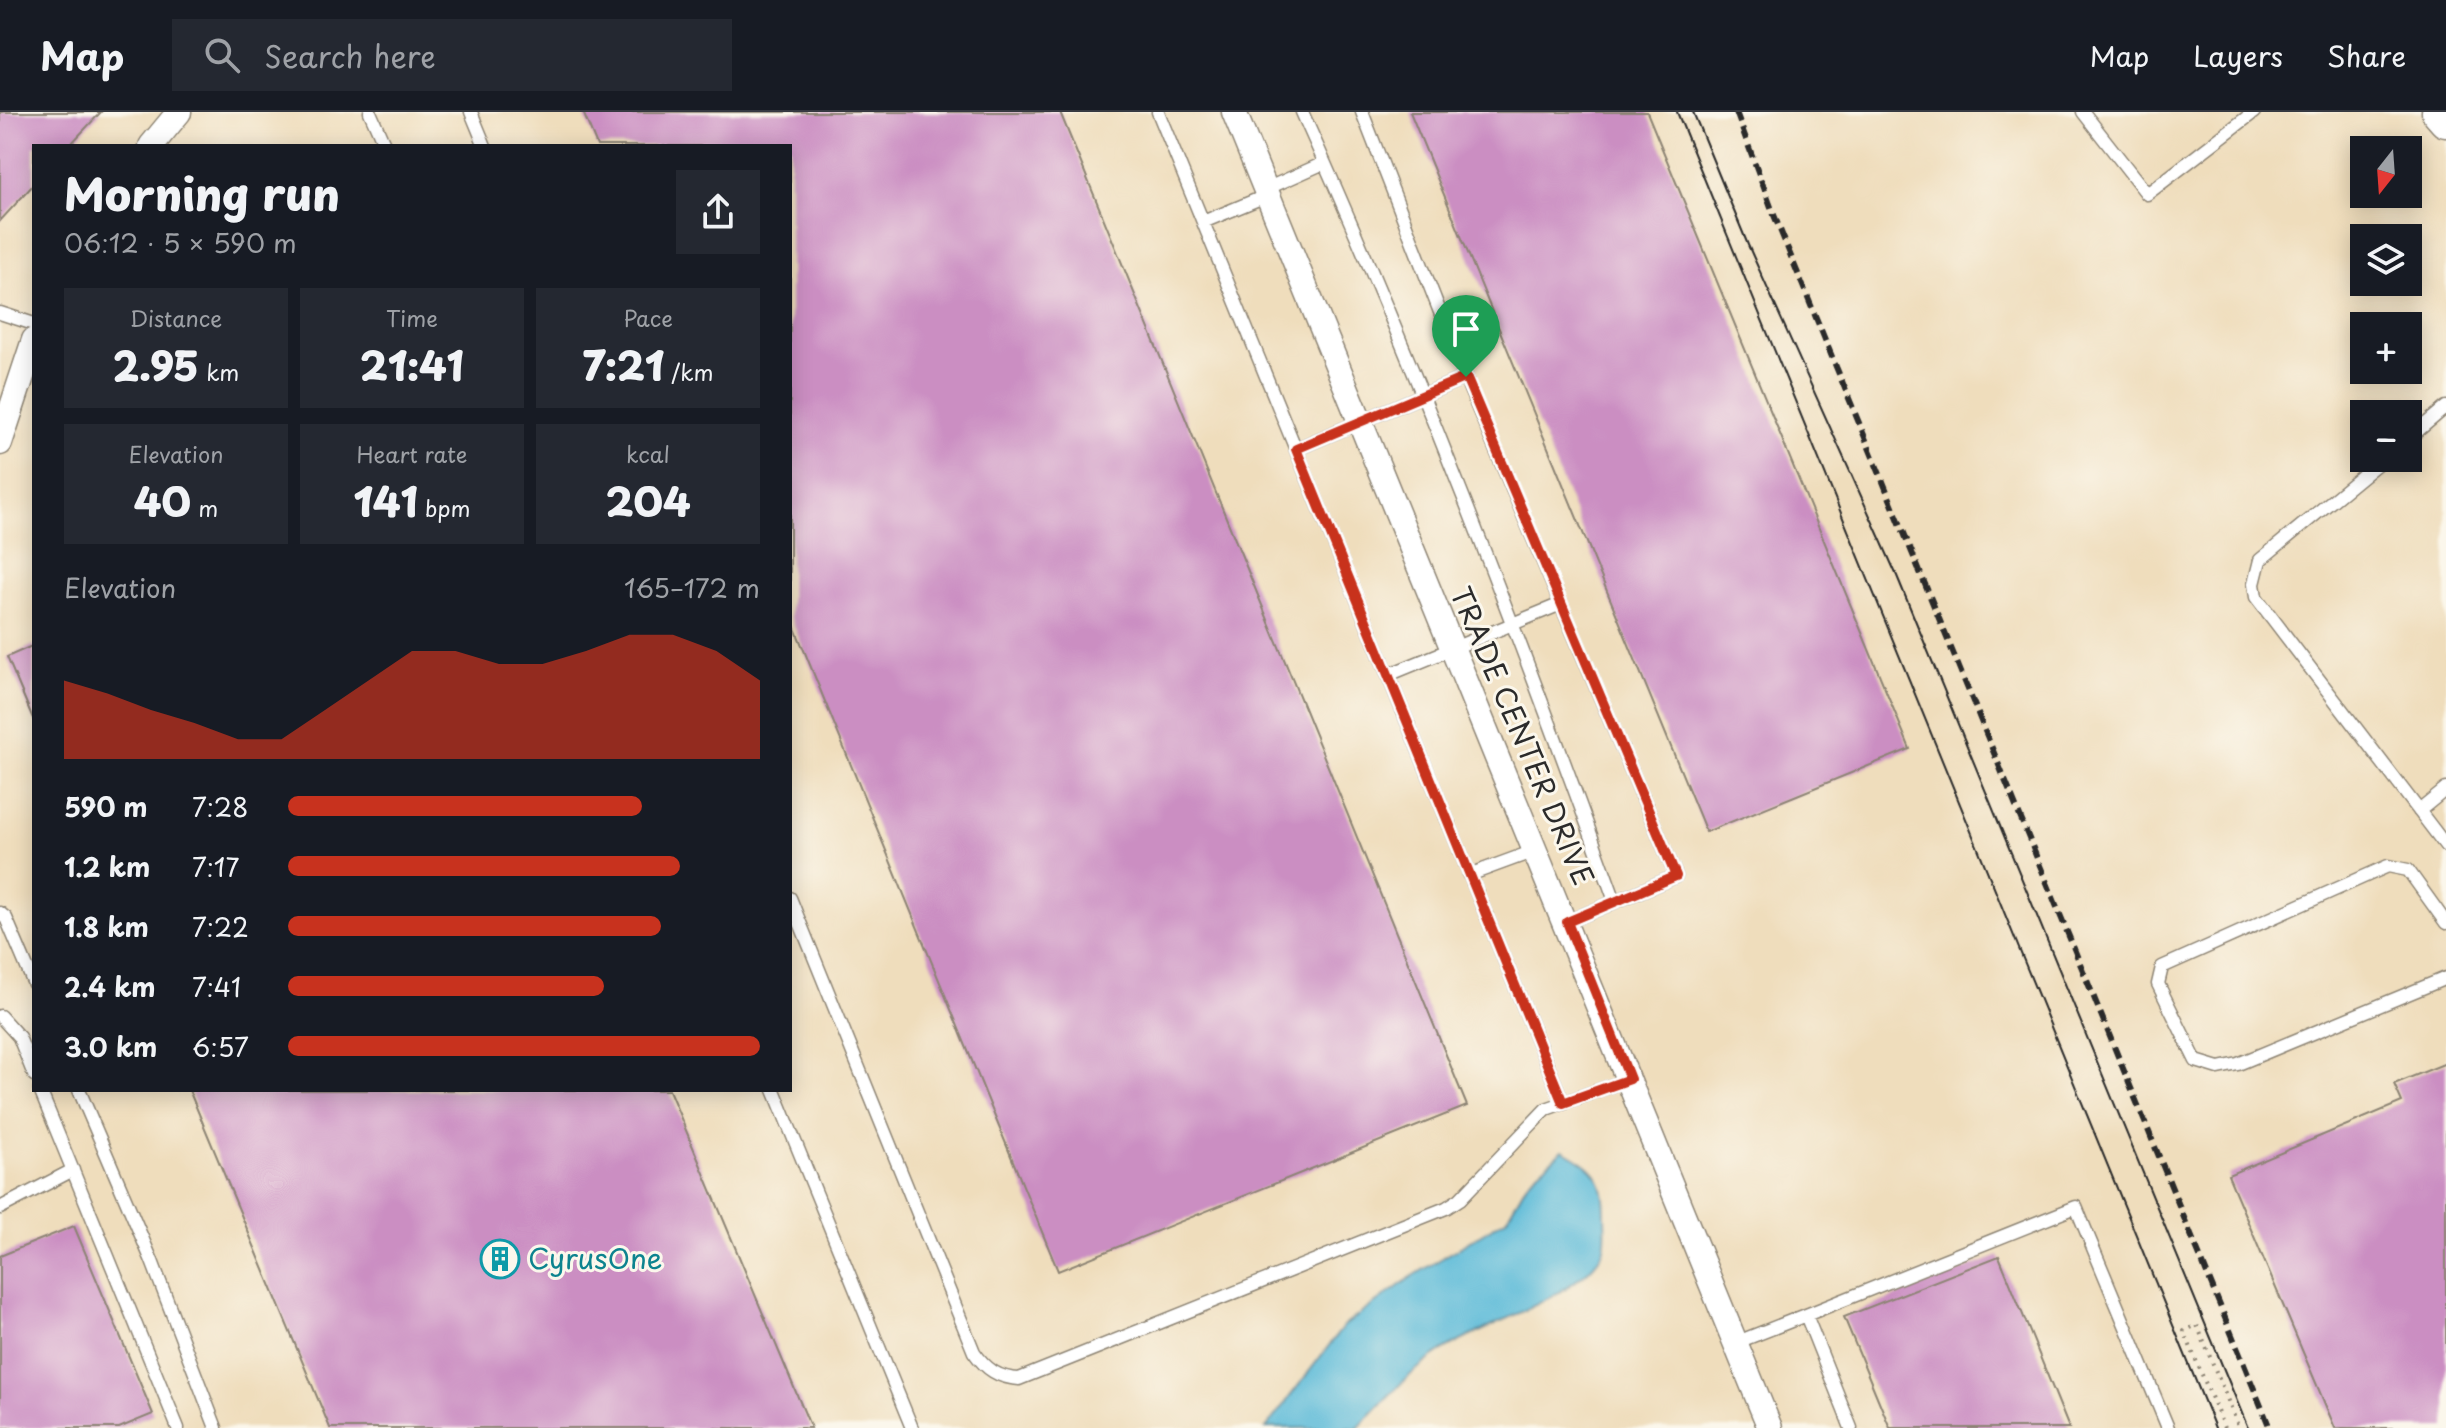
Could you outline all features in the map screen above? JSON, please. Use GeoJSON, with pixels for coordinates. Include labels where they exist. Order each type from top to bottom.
{"type":"FeatureCollection","features":[{"type":"Feature","properties":{"kind":"main road"},"geometry":{"type":"LineString","coordinates":[[2439,112],[2446,120]]}},
{"type":"Feature","properties":{"kind":"street"},"geometry":{"type":"LineString","coordinates":[[153,144],[179,112]]}},
{"type":"Feature","properties":{"kind":"street","name":"TRADE CENTER DRIVE"},"geometry":{"type":"LineString","coordinates":[[1234,112],[1567,922],[1770,1428]]}},
{"type":"Feature","properties":{"kind":"street"},"geometry":{"type":"LineString","coordinates":[[0,443],[5,409],[32,345]]}},
{"type":"Feature","properties":{"kind":"lane"},"geometry":{"type":"LineString","coordinates":[[370,112],[381,144]]}},
{"type":"Feature","properties":{"kind":"lane"},"geometry":{"type":"LineString","coordinates":[[471,112],[484,144]]}},
{"type":"Feature","properties":{"kind":"lane"},"geometry":{"type":"LineString","coordinates":[[1158,112],[1563,1103]]}},
{"type":"Feature","properties":{"kind":"lane"},"geometry":{"type":"LineString","coordinates":[[1302,112],[1421,395],[1615,901]]}},
{"type":"Feature","properties":{"kind":"lane"},"geometry":{"type":"LineString","coordinates":[[1362,112],[1466,377],[1676,876],[1567,922]]}},
{"type":"Feature","properties":{"kind":"lane"},"geometry":{"type":"LineString","coordinates":[[2083,112],[2147,194],[2254,112]]}},
{"type":"Feature","properties":{"kind":"lane"},"geometry":{"type":"LineString","coordinates":[[1203,222],[1324,163]]}},
{"type":"Feature","properties":{"kind":"lane"},"geometry":{"type":"LineString","coordinates":[[0,313],[32,323]]}},
{"type":"Feature","properties":{"kind":"lane"},"geometry":{"type":"LineString","coordinates":[[1296,449],[1466,377]]}},
{"type":"Feature","properties":{"kind":"lane"},"geometry":{"type":"LineString","coordinates":[[2422,427],[2446,407]]}},
{"type":"Feature","properties":{"kind":"lane"},"geometry":{"type":"LineString","coordinates":[[2367,472],[2260,560],[2254,584],[2256,597],[2446,846]]}},
{"type":"Feature","properties":{"kind":"lane"},"geometry":{"type":"LineString","coordinates":[[1388,675],[1561,604]]}},
{"type":"Feature","properties":{"kind":"lane"},"geometry":{"type":"LineString","coordinates":[[2419,811],[2446,789]]}},
{"type":"Feature","properties":{"kind":"lane"},"geometry":{"type":"LineString","coordinates":[[1469,875],[1537,850]]}},
{"type":"Feature","properties":{"kind":"lane"},"geometry":{"type":"LineString","coordinates":[[2446,923],[2408,870],[2388,866],[2162,967],[2158,984],[2196,1061],[2219,1068],[2238,1064],[2446,978]]}},
{"type":"Feature","properties":{"kind":"lane"},"geometry":{"type":"LineString","coordinates":[[792,903],[974,1352],[989,1370],[1008,1378],[1019,1379],[1446,1208],[1460,1199],[1546,1109],[1630,1079]]}},
{"type":"Feature","properties":{"kind":"lane"},"geometry":{"type":"LineString","coordinates":[[0,913],[6,918],[32,979]]}},
{"type":"Feature","properties":{"kind":"lane"},"geometry":{"type":"LineString","coordinates":[[0,1016],[19,1037],[32,1070]]}},
{"type":"Feature","properties":{"kind":"lane"},"geometry":{"type":"LineString","coordinates":[[41,1092],[178,1428]]}},
{"type":"Feature","properties":{"kind":"lane"},"geometry":{"type":"LineString","coordinates":[[80,1092],[152,1261],[216,1428]]}},
{"type":"Feature","properties":{"kind":"lane"},"geometry":{"type":"LineString","coordinates":[[775,1092],[912,1428]]}},
{"type":"Feature","properties":{"kind":"lane"},"geometry":{"type":"LineString","coordinates":[[0,1208],[73,1170]]}},
{"type":"Feature","properties":{"kind":"lane"},"geometry":{"type":"LineString","coordinates":[[1735,1343],[2076,1207],[2168,1428]]}},
{"type":"Feature","properties":{"kind":"lane"},"geometry":{"type":"LineString","coordinates":[[1806,1315],[1851,1428]]}},
{"type":"Feature","properties":{"kind":"path"},"geometry":{"type":"LineString","coordinates":[[2224,1428],[2184,1331],[2197,1325],[2239,1428]]}},
{"type":"Feature","properties":{"kind":"water"},"geometry":{"type":"Polygon","coordinates":[[[1563,1150],[1590,1168],[1603,1191],[1605,1243],[1592,1267],[1554,1295],[1439,1353],[1396,1388],[1358,1428],[1266,1428],[1344,1326],[1410,1278],[1507,1218],[1528,1181],[1563,1150]]]}},
{"type":"Feature","properties":{"kind":"building"},"geometry":{"type":"Polygon","coordinates":[[[0,112],[101,112],[71,144],[32,144],[32,186],[0,221],[0,112]]]}},
{"type":"Feature","properties":{"kind":"building"},"geometry":{"type":"Polygon","coordinates":[[[583,112],[1060,112],[1467,1106],[1058,1271],[792,621],[792,144],[596,144],[583,112]]]}},
{"type":"Feature","properties":{"kind":"building"},"geometry":{"type":"Polygon","coordinates":[[[1410,112],[1647,112],[1910,749],[1706,832],[1410,112]]]}},
{"type":"Feature","properties":{"kind":"building"},"geometry":{"type":"Polygon","coordinates":[[[32,646],[32,716],[7,657],[32,646]]]}},
{"type":"Feature","properties":{"kind":"building"},"geometry":{"type":"Polygon","coordinates":[[[2446,1063],[2446,1428],[2335,1428],[2228,1175],[2402,1102],[2394,1084],[2446,1063]]]}},
{"type":"Feature","properties":{"kind":"building","name":"CyrusOne"},"geometry":{"type":"Polygon","coordinates":[[[190,1092],[670,1092],[811,1428],[330,1428],[190,1092]]]}},
{"type":"Feature","properties":{"kind":"building"},"geometry":{"type":"Polygon","coordinates":[[[74,1226],[153,1414],[119,1428],[0,1428],[0,1256],[74,1226]]]}},
{"type":"Feature","properties":{"kind":"building"},"geometry":{"type":"Polygon","coordinates":[[[1999,1256],[2069,1428],[1890,1428],[1844,1317],[1999,1256]]]}},
{"type":"Feature","properties":{"kind":"tram line"},"geometry":{"type":"LineString","coordinates":[[1677,112],[2215,1428]]}},
{"type":"Feature","properties":{"kind":"tram line"},"geometry":{"type":"LineString","coordinates":[[1693,112],[1748,245],[1897,576],[2248,1428]]}},
{"type":"Feature","properties":{"kind":"railway"},"geometry":{"type":"LineString","coordinates":[[1736,112],[1774,215],[2270,1428]]}},
{"type":"Feature","properties":{"kind":"place","name":"CyrusOne"},"geometry":{"type":"Point","coordinates":[500,1259]}},
{"type":"Feature","properties":{"kind":"route"},"geometry":{"type":"LineString","coordinates":[[1466,377],[1676,876],[1567,922],[1630,1079],[1563,1103],[1296,449],[1466,377]]}}]}
